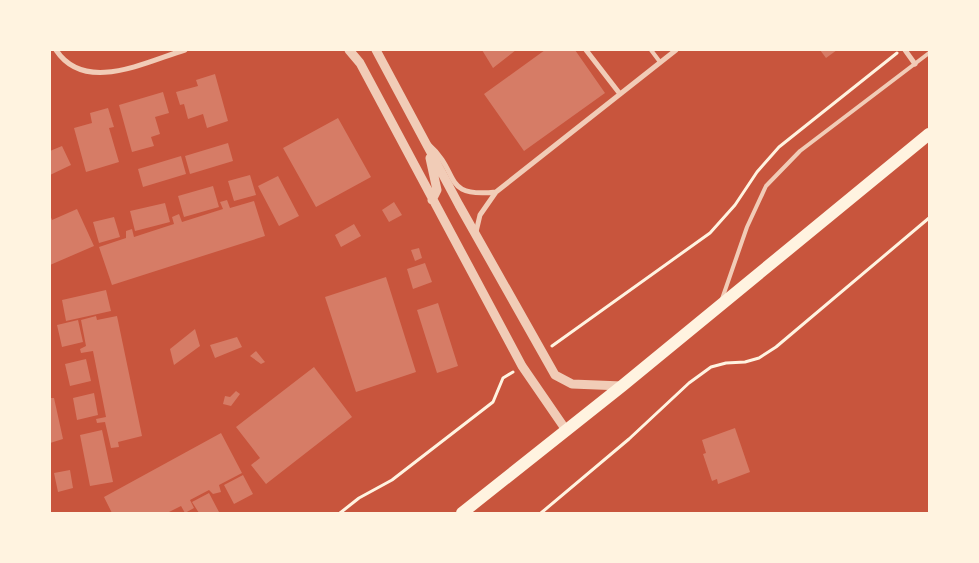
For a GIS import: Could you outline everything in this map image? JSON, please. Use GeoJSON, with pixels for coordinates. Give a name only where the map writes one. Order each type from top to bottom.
{"type":"FeatureCollection","features":[{"type":"Feature","properties":{"kind":"main road"},"geometry":{"type":"LineString","coordinates":[[462,513],[622,386],[929,134]]}},
{"type":"Feature","properties":{"kind":"street"},"geometry":{"type":"LineString","coordinates":[[56,50],[75,68],[93,73],[117,71],[185,50]]}},
{"type":"Feature","properties":{"kind":"street"},"geometry":{"type":"LineString","coordinates":[[349,50],[360,63],[522,366],[566,430]]}},
{"type":"Feature","properties":{"kind":"street"},"geometry":{"type":"LineString","coordinates":[[376,50],[542,353],[556,375],[564,381],[585,386],[622,386]]}},
{"type":"Feature","properties":{"kind":"street"},"geometry":{"type":"LineString","coordinates":[[586,50],[620,94]]}},
{"type":"Feature","properties":{"kind":"street"},"geometry":{"type":"LineString","coordinates":[[476,233],[480,214],[496,192],[676,50]]}},
{"type":"Feature","properties":{"kind":"street"},"geometry":{"type":"LineString","coordinates":[[905,50],[915,64]]}},
{"type":"Feature","properties":{"kind":"street"},"geometry":{"type":"LineString","coordinates":[[426,143],[437,190],[432,200]]}},
{"type":"Feature","properties":{"kind":"street"},"geometry":{"type":"LineString","coordinates":[[426,143],[439,153],[461,189],[471,194],[496,192]]}},
{"type":"Feature","properties":{"kind":"lane"},"geometry":{"type":"LineString","coordinates":[[651,50],[660,62]]}},
{"type":"Feature","properties":{"kind":"lane"},"geometry":{"type":"LineString","coordinates":[[720,306],[747,227],[766,186],[800,151],[929,53]]}},
{"type":"Feature","properties":{"kind":"path"},"geometry":{"type":"LineString","coordinates":[[542,353],[710,233],[735,205],[757,172],[779,147],[901,50]]}},
{"type":"Feature","properties":{"kind":"path"},"geometry":{"type":"LineString","coordinates":[[541,513],[629,440],[689,383],[712,367],[726,363],[746,362],[758,358],[776,347],[929,218]]}},
{"type":"Feature","properties":{"kind":"path"},"geometry":{"type":"LineString","coordinates":[[340,513],[359,498],[392,480],[493,402],[503,378],[522,366]]}},
{"type":"Feature","properties":{"kind":"building"},"geometry":{"type":"Polygon","coordinates":[[[482,50],[516,50],[493,68],[482,50]]]}},
{"type":"Feature","properties":{"kind":"building"},"geometry":{"type":"Polygon","coordinates":[[[545,50],[575,50],[605,93],[524,151],[484,94],[545,50]]]}},
{"type":"Feature","properties":{"kind":"building"},"geometry":{"type":"Polygon","coordinates":[[[820,50],[837,50],[826,58],[820,50]]]}},
{"type":"Feature","properties":{"kind":"building"},"geometry":{"type":"Polygon","coordinates":[[[215,74],[228,121],[207,128],[203,114],[188,119],[184,104],[180,105],[176,92],[198,86],[196,80],[215,74]]]}},
{"type":"Feature","properties":{"kind":"building"},"geometry":{"type":"Polygon","coordinates":[[[163,92],[169,113],[155,117],[160,134],[151,137],[154,146],[132,152],[119,105],[163,92]]]}},
{"type":"Feature","properties":{"kind":"building"},"geometry":{"type":"Polygon","coordinates":[[[108,108],[114,127],[109,128],[119,162],[86,172],[74,128],[92,123],[90,113],[108,108]]]}},
{"type":"Feature","properties":{"kind":"building"},"geometry":{"type":"Polygon","coordinates":[[[338,118],[371,177],[316,207],[283,148],[338,118]]]}},
{"type":"Feature","properties":{"kind":"building"},"geometry":{"type":"Polygon","coordinates":[[[228,143],[233,161],[190,174],[185,156],[228,143]]]}},
{"type":"Feature","properties":{"kind":"building"},"geometry":{"type":"Polygon","coordinates":[[[62,146],[71,165],[50,175],[50,151],[62,146]]]}},
{"type":"Feature","properties":{"kind":"building"},"geometry":{"type":"Polygon","coordinates":[[[181,156],[186,174],[143,187],[138,169],[181,156]]]}},
{"type":"Feature","properties":{"kind":"building"},"geometry":{"type":"Polygon","coordinates":[[[250,175],[256,195],[234,201],[228,181],[250,175]]]}},
{"type":"Feature","properties":{"kind":"building"},"geometry":{"type":"Polygon","coordinates":[[[278,176],[299,216],[279,226],[258,186],[278,176]]]}},
{"type":"Feature","properties":{"kind":"building"},"geometry":{"type":"Polygon","coordinates":[[[213,186],[219,207],[184,217],[178,196],[213,186]]]}},
{"type":"Feature","properties":{"kind":"building"},"geometry":{"type":"Polygon","coordinates":[[[227,200],[230,208],[254,201],[265,236],[112,285],[99,247],[126,238],[126,231],[132,229],[134,237],[174,224],[172,217],[179,214],[182,222],[223,209],[220,202],[227,200]]]}},
{"type":"Feature","properties":{"kind":"building"},"geometry":{"type":"Polygon","coordinates":[[[394,202],[402,215],[389,222],[382,210],[394,202]]]}},
{"type":"Feature","properties":{"kind":"building"},"geometry":{"type":"Polygon","coordinates":[[[165,203],[170,222],[135,231],[130,211],[165,203]]]}},
{"type":"Feature","properties":{"kind":"building"},"geometry":{"type":"Polygon","coordinates":[[[77,209],[94,246],[50,265],[50,215],[52,220],[77,209]]]}},
{"type":"Feature","properties":{"kind":"building"},"geometry":{"type":"Polygon","coordinates":[[[114,217],[120,237],[99,243],[93,222],[114,217]]]}},
{"type":"Feature","properties":{"kind":"building"},"geometry":{"type":"Polygon","coordinates":[[[354,224],[361,236],[341,247],[335,235],[354,224]]]}},
{"type":"Feature","properties":{"kind":"building"},"geometry":{"type":"Polygon","coordinates":[[[419,248],[422,258],[415,261],[411,250],[419,248]]]}},
{"type":"Feature","properties":{"kind":"building"},"geometry":{"type":"Polygon","coordinates":[[[425,263],[432,282],[413,289],[407,269],[425,263]]]}},
{"type":"Feature","properties":{"kind":"building"},"geometry":{"type":"Polygon","coordinates":[[[386,277],[416,372],[356,392],[325,297],[386,277]]]}},
{"type":"Feature","properties":{"kind":"building"},"geometry":{"type":"Polygon","coordinates":[[[106,290],[111,311],[66,321],[62,300],[106,290]]]}},
{"type":"Feature","properties":{"kind":"building"},"geometry":{"type":"Polygon","coordinates":[[[438,303],[458,366],[437,373],[417,310],[438,303]]]}},
{"type":"Feature","properties":{"kind":"building"},"geometry":{"type":"Polygon","coordinates":[[[96,316],[97,320],[117,316],[142,436],[118,442],[119,447],[111,448],[105,422],[97,423],[96,419],[106,417],[93,351],[81,353],[80,349],[86,346],[81,320],[96,316]]]}},
{"type":"Feature","properties":{"kind":"building"},"geometry":{"type":"Polygon","coordinates":[[[78,320],[83,342],[62,347],[57,325],[78,320]]]}},
{"type":"Feature","properties":{"kind":"building"},"geometry":{"type":"Polygon","coordinates":[[[195,329],[200,346],[174,365],[170,349],[195,329]]]}},
{"type":"Feature","properties":{"kind":"building"},"geometry":{"type":"Polygon","coordinates":[[[237,337],[242,347],[215,358],[210,345],[237,337]]]}},
{"type":"Feature","properties":{"kind":"building"},"geometry":{"type":"Polygon","coordinates":[[[256,351],[265,362],[261,364],[250,356],[256,351]]]}},
{"type":"Feature","properties":{"kind":"building"},"geometry":{"type":"Polygon","coordinates":[[[86,359],[91,381],[70,386],[65,364],[86,359]]]}},
{"type":"Feature","properties":{"kind":"building"},"geometry":{"type":"Polygon","coordinates":[[[314,367],[352,417],[266,484],[251,465],[260,458],[236,427],[314,367]]]}},
{"type":"Feature","properties":{"kind":"building"},"geometry":{"type":"Polygon","coordinates":[[[236,391],[240,394],[231,406],[223,404],[225,396],[230,397],[236,391]]]}},
{"type":"Feature","properties":{"kind":"building"},"geometry":{"type":"Polygon","coordinates":[[[94,393],[98,415],[77,420],[73,398],[94,393]]]}},
{"type":"Feature","properties":{"kind":"building"},"geometry":{"type":"Polygon","coordinates":[[[50,398],[54,398],[63,439],[50,443],[50,398]]]}},
{"type":"Feature","properties":{"kind":"building"},"geometry":{"type":"Polygon","coordinates":[[[735,428],[750,472],[718,484],[717,479],[712,481],[703,454],[706,453],[702,440],[735,428]]]}},
{"type":"Feature","properties":{"kind":"building"},"geometry":{"type":"Polygon","coordinates":[[[102,430],[113,482],[90,486],[80,435],[102,430]]]}},
{"type":"Feature","properties":{"kind":"building"},"geometry":{"type":"Polygon","coordinates":[[[221,433],[242,473],[219,485],[221,492],[213,494],[209,490],[190,500],[194,508],[185,513],[181,506],[167,513],[112,513],[104,497],[221,433]]]}},
{"type":"Feature","properties":{"kind":"building"},"geometry":{"type":"Polygon","coordinates":[[[70,470],[73,488],[58,492],[54,473],[70,470]]]}},
{"type":"Feature","properties":{"kind":"building"},"geometry":{"type":"Polygon","coordinates":[[[243,475],[253,494],[234,504],[224,485],[243,475]]]}},
{"type":"Feature","properties":{"kind":"building"},"geometry":{"type":"Polygon","coordinates":[[[209,493],[219,512],[199,513],[192,502],[209,493]]]}}]}
